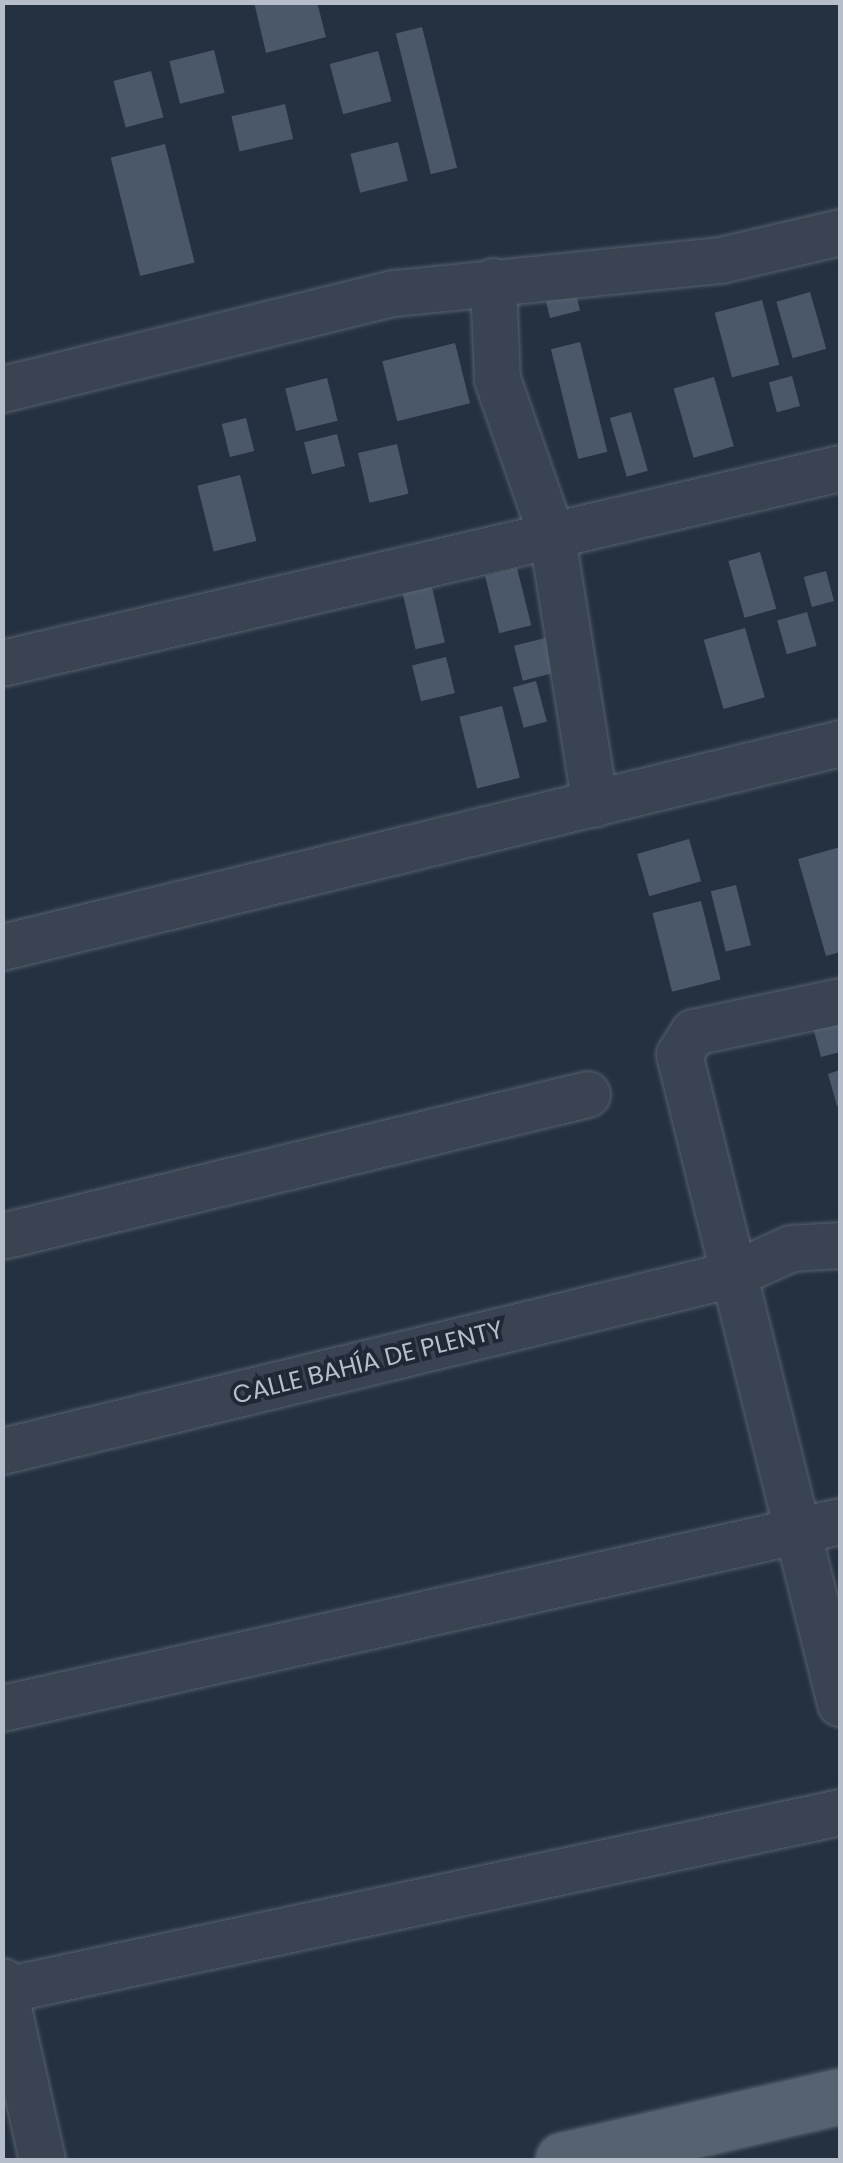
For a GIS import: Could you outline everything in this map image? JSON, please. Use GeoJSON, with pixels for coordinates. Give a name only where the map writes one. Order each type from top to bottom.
{"type":"FeatureCollection","features":[{"type":"Feature","properties":{"kind":"main road"},"geometry":{"type":"LineString","coordinates":[[563,2160],[840,2096]]}},
{"type":"Feature","properties":{"kind":"street"},"geometry":{"type":"LineString","coordinates":[[2,390],[394,294],[720,260],[840,232]]}},
{"type":"Feature","properties":{"kind":"street"},"geometry":{"type":"LineString","coordinates":[[493,282],[497,379],[552,538],[594,804]]}},
{"type":"Feature","properties":{"kind":"street"},"geometry":{"type":"LineString","coordinates":[[2,662],[552,538],[840,468]]}},
{"type":"Feature","properties":{"kind":"street"},"geometry":{"type":"LineString","coordinates":[[2,947],[840,743]]}},
{"type":"Feature","properties":{"kind":"street"},"geometry":{"type":"LineString","coordinates":[[840,1001],[693,1032],[679,1054],[733,1274],[819,1525],[840,1703]]}},
{"type":"Feature","properties":{"kind":"street"},"geometry":{"type":"LineString","coordinates":[[2,1236],[587,1094]]}},
{"type":"Feature","properties":{"kind":"street","name":"CALLE BAHÍA DE PLENTY"},"geometry":{"type":"LineString","coordinates":[[2,1452],[733,1274],[791,1248],[840,1244]]}},
{"type":"Feature","properties":{"kind":"street"},"geometry":{"type":"LineString","coordinates":[[2,1708],[819,1525]]}},
{"type":"Feature","properties":{"kind":"street"},"geometry":{"type":"LineString","coordinates":[[42,2160],[4,1985],[840,1812]]}},
{"type":"Feature","properties":{"kind":"building"},"geometry":{"type":"Polygon","coordinates":[[[254,2],[317,2],[326,37],[266,53],[254,2]]]}},
{"type":"Feature","properties":{"kind":"building"},"geometry":{"type":"Polygon","coordinates":[[[422,27],[457,168],[431,174],[396,34],[422,27]]]}},
{"type":"Feature","properties":{"kind":"building"},"geometry":{"type":"Polygon","coordinates":[[[214,50],[225,93],[180,104],[169,61],[214,50]]]}},
{"type":"Feature","properties":{"kind":"building"},"geometry":{"type":"Polygon","coordinates":[[[378,51],[391,101],[343,114],[330,64],[378,51]]]}},
{"type":"Feature","properties":{"kind":"building"},"geometry":{"type":"Polygon","coordinates":[[[151,71],[163,117],[126,127],[113,81],[151,71]]]}},
{"type":"Feature","properties":{"kind":"building"},"geometry":{"type":"Polygon","coordinates":[[[285,104],[293,139],[240,151],[231,116],[285,104]]]}},
{"type":"Feature","properties":{"kind":"building"},"geometry":{"type":"Polygon","coordinates":[[[398,142],[408,181],[360,193],[350,154],[398,142]]]}},
{"type":"Feature","properties":{"kind":"building"},"geometry":{"type":"Polygon","coordinates":[[[165,144],[195,262],[140,276],[111,158],[165,144]]]}},
{"type":"Feature","properties":{"kind":"building"},"geometry":{"type":"Polygon","coordinates":[[[575,290],[580,310],[550,318],[545,297],[575,290]]]}},
{"type":"Feature","properties":{"kind":"building"},"geometry":{"type":"Polygon","coordinates":[[[810,292],[826,349],[793,358],[776,302],[810,292]]]}},
{"type":"Feature","properties":{"kind":"building"},"geometry":{"type":"Polygon","coordinates":[[[762,300],[779,365],[732,377],[715,313],[762,300]]]}},
{"type":"Feature","properties":{"kind":"building"},"geometry":{"type":"Polygon","coordinates":[[[580,342],[607,452],[578,459],[551,349],[580,342]]]}},
{"type":"Feature","properties":{"kind":"building"},"geometry":{"type":"Polygon","coordinates":[[[455,343],[470,403],[397,421],[382,361],[455,343]]]}},
{"type":"Feature","properties":{"kind":"building"},"geometry":{"type":"Polygon","coordinates":[[[792,376],[800,406],[777,412],[769,382],[792,376]]]}},
{"type":"Feature","properties":{"kind":"building"},"geometry":{"type":"Polygon","coordinates":[[[714,377],[734,446],[693,458],[674,389],[714,377]]]}},
{"type":"Feature","properties":{"kind":"building"},"geometry":{"type":"Polygon","coordinates":[[[327,378],[338,421],[296,431],[285,388],[327,378]]]}},
{"type":"Feature","properties":{"kind":"building"},"geometry":{"type":"Polygon","coordinates":[[[631,412],[648,471],[627,477],[610,418],[631,412]]]}},
{"type":"Feature","properties":{"kind":"building"},"geometry":{"type":"Polygon","coordinates":[[[246,418],[254,451],[230,457],[222,424],[246,418]]]}},
{"type":"Feature","properties":{"kind":"building"},"geometry":{"type":"Polygon","coordinates":[[[337,434],[345,466],[312,474],[304,442],[337,434]]]}},
{"type":"Feature","properties":{"kind":"building"},"geometry":{"type":"Polygon","coordinates":[[[397,444],[408,494],[369,503],[358,453],[397,444]]]}},
{"type":"Feature","properties":{"kind":"building"},"geometry":{"type":"Polygon","coordinates":[[[240,475],[256,541],[214,552],[197,486],[240,475]]]}},
{"type":"Feature","properties":{"kind":"building"},"geometry":{"type":"Polygon","coordinates":[[[760,552],[776,609],[745,618],[728,561],[760,552]]]}},
{"type":"Feature","properties":{"kind":"building"},"geometry":{"type":"Polygon","coordinates":[[[517,568],[531,625],[499,633],[485,576],[517,568]]]}},
{"type":"Feature","properties":{"kind":"building"},"geometry":{"type":"Polygon","coordinates":[[[826,571],[834,601],[812,607],[804,577],[826,571]]]}},
{"type":"Feature","properties":{"kind":"building"},"geometry":{"type":"Polygon","coordinates":[[[432,587],[445,643],[416,649],[403,594],[432,587]]]}},
{"type":"Feature","properties":{"kind":"building"},"geometry":{"type":"Polygon","coordinates":[[[807,612],[817,646],[787,654],[777,621],[807,612]]]}},
{"type":"Feature","properties":{"kind":"building"},"geometry":{"type":"Polygon","coordinates":[[[745,628],[765,697],[724,709],[704,640],[745,628]]]}},
{"type":"Feature","properties":{"kind":"building"},"geometry":{"type":"Polygon","coordinates":[[[549,637],[558,672],[523,681],[514,646],[549,637]]]}},
{"type":"Feature","properties":{"kind":"building"},"geometry":{"type":"Polygon","coordinates":[[[446,657],[455,693],[421,701],[412,665],[446,657]]]}},
{"type":"Feature","properties":{"kind":"building"},"geometry":{"type":"Polygon","coordinates":[[[536,681],[547,722],[524,728],[513,687],[536,681]]]}},
{"type":"Feature","properties":{"kind":"building"},"geometry":{"type":"Polygon","coordinates":[[[502,706],[520,778],[477,788],[459,717],[502,706]]]}},
{"type":"Feature","properties":{"kind":"building"},"geometry":{"type":"Polygon","coordinates":[[[689,839],[701,881],[649,896],[637,854],[689,839]]]}},
{"type":"Feature","properties":{"kind":"building"},"geometry":{"type":"Polygon","coordinates":[[[840,847],[840,952],[826,956],[798,859],[840,847]]]}},
{"type":"Feature","properties":{"kind":"building"},"geometry":{"type":"Polygon","coordinates":[[[736,885],[751,945],[726,951],[711,891],[736,885]]]}},
{"type":"Feature","properties":{"kind":"building"},"geometry":{"type":"Polygon","coordinates":[[[701,901],[721,980],[672,992],[652,913],[701,901]]]}},
{"type":"Feature","properties":{"kind":"building"},"geometry":{"type":"Polygon","coordinates":[[[840,1016],[840,1052],[821,1057],[812,1024],[840,1016]]]}},
{"type":"Feature","properties":{"kind":"building"},"geometry":{"type":"Polygon","coordinates":[[[840,1070],[840,1105],[837,1106],[828,1074],[840,1070]]]}}]}
